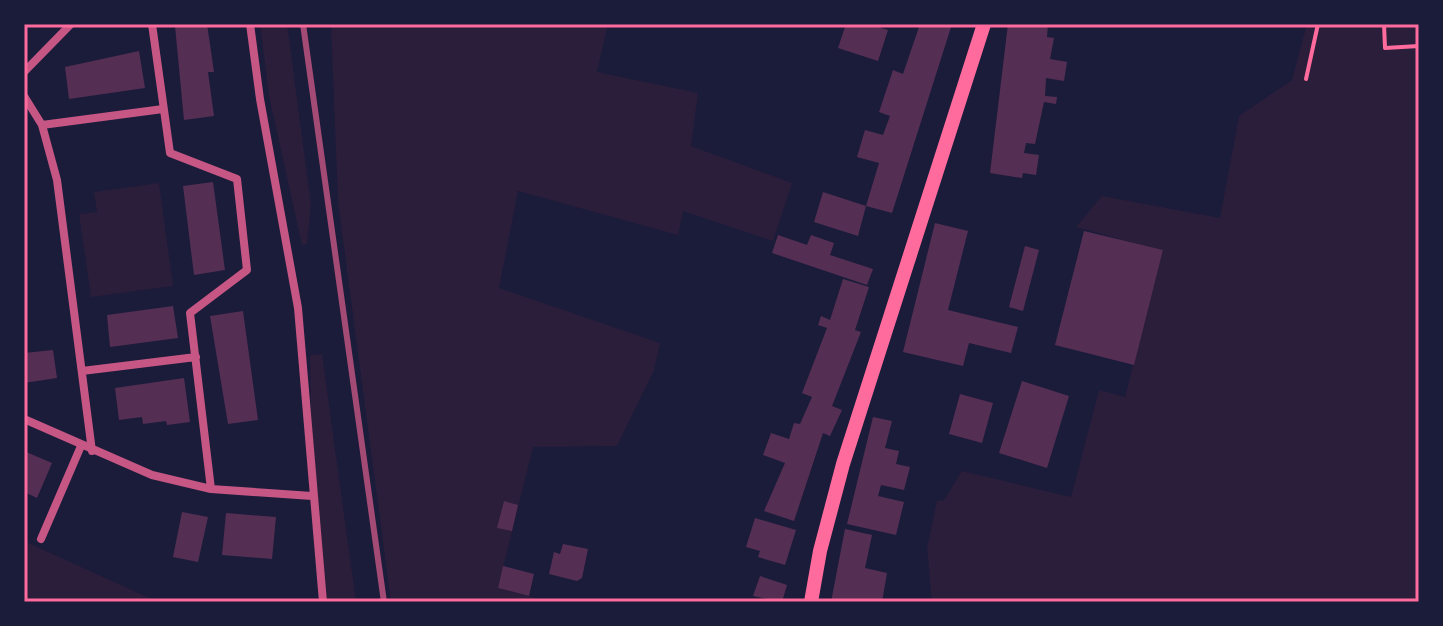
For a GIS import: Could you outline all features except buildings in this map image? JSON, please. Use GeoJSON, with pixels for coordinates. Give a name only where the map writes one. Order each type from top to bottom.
{"type":"FeatureCollection","features":[{"type":"Feature","properties":{"kind":"main road"},"geometry":{"type":"LineString","coordinates":[[811,602],[843,464],[984,24]]}},
{"type":"Feature","properties":{"kind":"street"},"geometry":{"type":"LineString","coordinates":[[24,72],[71,24]]}},
{"type":"Feature","properties":{"kind":"street"},"geometry":{"type":"LineString","coordinates":[[152,24],[170,153],[237,179],[247,270],[190,313],[211,489]]}},
{"type":"Feature","properties":{"kind":"street"},"geometry":{"type":"LineString","coordinates":[[250,24],[260,99],[298,308],[323,602]]}},
{"type":"Feature","properties":{"kind":"street"},"geometry":{"type":"LineString","coordinates":[[24,96],[42,125],[57,180],[92,451]]}},
{"type":"Feature","properties":{"kind":"street"},"geometry":{"type":"LineString","coordinates":[[42,125],[163,109]]}},
{"type":"Feature","properties":{"kind":"street"},"geometry":{"type":"LineString","coordinates":[[82,371],[196,357]]}},
{"type":"Feature","properties":{"kind":"street"},"geometry":{"type":"LineString","coordinates":[[24,419],[152,475],[211,489],[312,496]]}},
{"type":"Feature","properties":{"kind":"street"},"geometry":{"type":"LineString","coordinates":[[41,539],[81,446]]}},
{"type":"Feature","properties":{"kind":"path"},"geometry":{"type":"LineString","coordinates":[[1306,79],[1318,24]]}},
{"type":"Feature","properties":{"kind":"path"},"geometry":{"type":"LineString","coordinates":[[1384,24],[1385,48],[1419,46]]}},
{"type":"Feature","properties":{"kind":"shaded area"},"geometry":{"type":"Polygon","coordinates":[[[260,24],[287,24],[311,205],[307,244],[302,245],[269,96],[260,24]]]}},
{"type":"Feature","properties":{"kind":"shaded area"},"geometry":{"type":"Polygon","coordinates":[[[331,24],[608,24],[597,72],[698,93],[691,146],[792,183],[773,241],[683,211],[678,235],[518,191],[499,288],[660,343],[654,370],[617,446],[533,447],[498,588],[550,602],[391,602],[338,202],[331,24]]]}},
{"type":"Feature","properties":{"kind":"shaded area"},"geometry":{"type":"Polygon","coordinates":[[[1307,24],[1419,24],[1419,602],[932,602],[927,548],[937,501],[944,500],[962,471],[1071,497],[1099,390],[1125,397],[1163,251],[1076,227],[1102,196],[1220,218],[1239,116],[1292,80],[1307,24]]]}},
{"type":"Feature","properties":{"kind":"shaded area"},"geometry":{"type":"Polygon","coordinates":[[[159,183],[173,286],[91,297],[79,214],[97,212],[94,192],[159,183]]]}},
{"type":"Feature","properties":{"kind":"shaded area"},"geometry":{"type":"Polygon","coordinates":[[[322,354],[356,602],[323,602],[312,496],[310,355],[322,354]]]}},
{"type":"Feature","properties":{"kind":"shaded area"},"geometry":{"type":"Polygon","coordinates":[[[24,541],[158,602],[24,602],[24,541]]]}},
{"type":"Feature","properties":{"kind":"railway"},"geometry":{"type":"LineString","coordinates":[[303,24],[384,602]]}}]}
